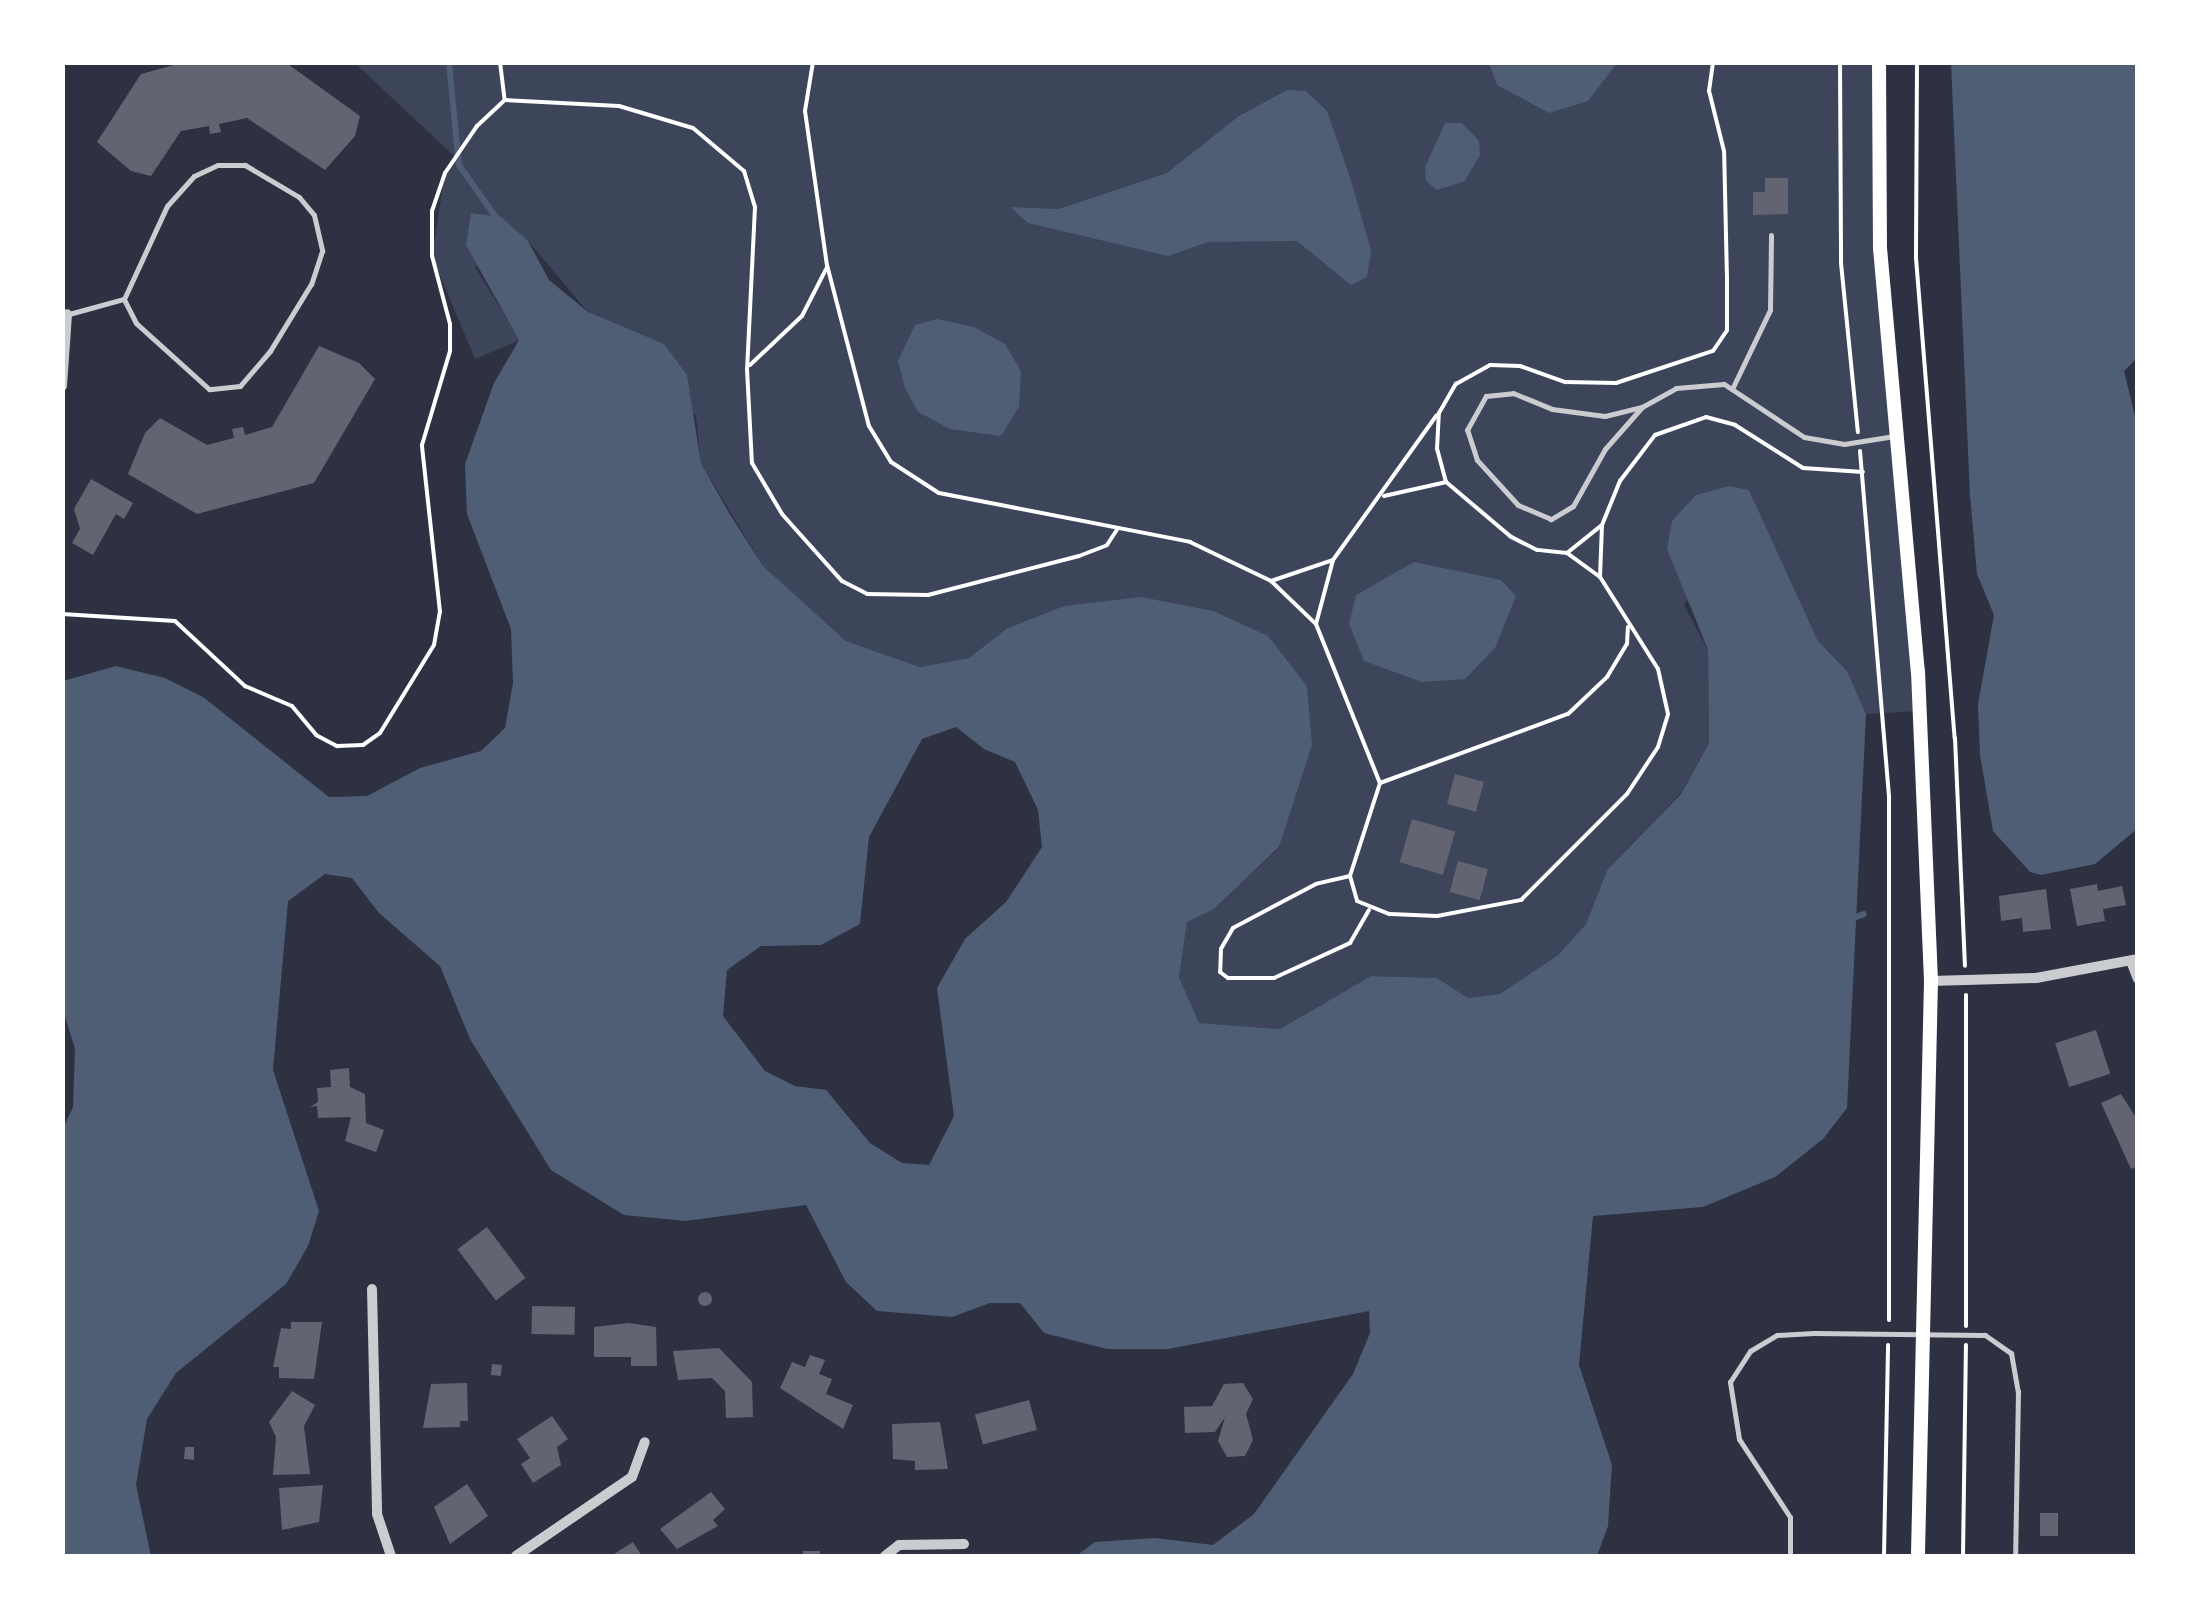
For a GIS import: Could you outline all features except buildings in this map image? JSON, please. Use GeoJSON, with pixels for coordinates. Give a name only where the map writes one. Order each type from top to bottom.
{"type":"FeatureCollection","features":[{"type":"Feature","properties":{"kind":"main road"},"geometry":{"type":"LineString","coordinates":[[1878,62],[1880,248],[1918,671],[1931,981],[1920,1551]]}},
{"type":"Feature","properties":{"kind":"street"},"geometry":{"type":"LineString","coordinates":[[62,386],[65,314]]}},
{"type":"Feature","properties":{"kind":"street"},"geometry":{"type":"LineString","coordinates":[[1931,981],[2036,978],[2134,960],[2138,979]]}},
{"type":"Feature","properties":{"kind":"street"},"geometry":{"type":"LineString","coordinates":[[372,1289],[378,1514],[391,1556]]}},
{"type":"Feature","properties":{"kind":"street"},"geometry":{"type":"LineString","coordinates":[[516,1556],[632,1477],[645,1442]]}},
{"type":"Feature","properties":{"kind":"street"},"geometry":{"type":"LineString","coordinates":[[885,1556],[899,1544],[964,1544]]}},
{"type":"Feature","properties":{"kind":"lane"},"geometry":{"type":"LineString","coordinates":[[218,164],[245,164],[275,179],[314,216],[322,251],[311,284],[240,386],[210,388],[136,322],[124,299],[167,206],[194,176],[218,164]]}},
{"type":"Feature","properties":{"kind":"lane"},"geometry":{"type":"LineString","coordinates":[[1732,388],[1770,310],[1772,234]]}},
{"type":"Feature","properties":{"kind":"lane"},"geometry":{"type":"LineString","coordinates":[[65,314],[124,299]]}},
{"type":"Feature","properties":{"kind":"lane"},"geometry":{"type":"LineString","coordinates":[[1642,407],[1604,450],[1573,506],[1551,519],[1518,505],[1477,460],[1466,430],[1486,396],[1513,392],[1552,409],[1605,416],[1642,407],[1676,388],[1732,388],[1804,437],[1859,442],[1897,436]]}},
{"type":"Feature","properties":{"kind":"lane"},"geometry":{"type":"LineString","coordinates":[[1790,1556],[1790,1516],[1739,1439],[1730,1382],[1750,1351],[1777,1335],[1985,1335],[2011,1353],[2018,1391],[2015,1556]]}},
{"type":"Feature","properties":{"kind":"path"},"geometry":{"type":"LineString","coordinates":[[500,62],[505,100]]}},
{"type":"Feature","properties":{"kind":"path"},"geometry":{"type":"LineString","coordinates":[[813,62],[805,112],[827,266],[869,426],[891,462],[939,493],[1190,542],[1271,581],[1316,624],[1380,784],[1350,876],[1357,900],[1369,909],[1437,916],[1521,900],[1627,794],[1658,747],[1668,714],[1658,669],[1600,577],[1568,552],[1537,550],[1510,536],[1446,482],[1437,448],[1438,413]]}},
{"type":"Feature","properties":{"kind":"path"},"geometry":{"type":"LineString","coordinates":[[1316,624],[1333,560],[1380,498],[1456,384],[1490,365],[1520,366],[1565,382],[1616,383],[1713,351],[1727,330],[1728,278],[1724,151],[1709,91],[1713,62]]}},
{"type":"Feature","properties":{"kind":"path"},"geometry":{"type":"LineString","coordinates":[[1840,62],[1841,263],[1863,472],[1889,798],[1884,1556]]}},
{"type":"Feature","properties":{"kind":"path"},"geometry":{"type":"LineString","coordinates":[[1917,62],[1916,258],[1955,738],[1966,980],[1963,1556]]}},
{"type":"Feature","properties":{"kind":"path"},"geometry":{"type":"LineString","coordinates":[[62,614],[175,621],[246,686],[292,706],[316,735],[350,746],[380,733],[434,645],[440,612],[422,445],[450,351],[432,211],[440,186],[476,126],[505,100],[620,106],[674,122],[693,128],[744,172],[755,207],[747,369],[752,463],[782,514],[842,582],[867,594],[928,594],[1001,578],[1107,545],[1118,528]]}},
{"type":"Feature","properties":{"kind":"path"},"geometry":{"type":"LineString","coordinates":[[747,369],[759,349],[802,316],[827,266]]}},
{"type":"Feature","properties":{"kind":"path"},"geometry":{"type":"LineString","coordinates":[[1600,577],[1602,526],[1620,480],[1655,435],[1706,418],[1735,425],[1803,468],[1863,472]]}},
{"type":"Feature","properties":{"kind":"path"},"geometry":{"type":"LineString","coordinates":[[1380,498],[1409,485],[1446,482]]}},
{"type":"Feature","properties":{"kind":"path"},"geometry":{"type":"LineString","coordinates":[[1568,552],[1602,526]]}},
{"type":"Feature","properties":{"kind":"path"},"geometry":{"type":"LineString","coordinates":[[1271,581],[1333,560]]}},
{"type":"Feature","properties":{"kind":"path"},"geometry":{"type":"LineString","coordinates":[[1380,784],[1568,714],[1607,677],[1626,644],[1628,623]]}},
{"type":"Feature","properties":{"kind":"path"},"geometry":{"type":"LineString","coordinates":[[1350,876],[1316,884],[1233,928],[1221,949],[1220,972],[1228,978],[1274,978],[1350,943],[1369,909]]}},
{"type":"Feature","properties":{"kind":"shaded area"},"geometry":{"type":"Polygon","coordinates":[[[1489,62],[1617,63],[1588,101],[1549,113],[1497,85],[1489,62]]]}},
{"type":"Feature","properties":{"kind":"shaded area"},"geometry":{"type":"Polygon","coordinates":[[[355,63],[1879,63],[1880,248],[1920,711],[1866,714],[1847,671],[1818,641],[1749,490],[1684,605],[1708,650],[1709,743],[1681,793],[1607,870],[1586,924],[1558,955],[1501,994],[1468,998],[1437,978],[1371,976],[1280,1029],[1198,1023],[1179,977],[1187,921],[1214,909],[1279,848],[1292,797],[1006,629],[969,658],[920,667],[846,641],[763,566],[701,463],[696,416],[588,312],[528,241],[475,267],[520,340],[475,359],[432,256],[445,173],[455,157],[355,63]]]}},
{"type":"Feature","properties":{"kind":"shaded area"},"geometry":{"type":"Polygon","coordinates":[[[1951,63],[2137,63],[2138,357],[2124,371],[2138,428],[2137,829],[2095,864],[2041,875],[2030,872],[1993,831],[1980,755],[1978,704],[1994,615],[1977,574],[1970,496],[1951,63]]]}},
{"type":"Feature","properties":{"kind":"shaded area"},"geometry":{"type":"Polygon","coordinates":[[[1287,90],[1306,91],[1327,111],[1350,177],[1371,250],[1367,277],[1351,285],[1297,241],[1208,242],[1168,256],[1028,223],[1010,207],[1059,209],[1167,173],[1239,116],[1287,90]]]}},
{"type":"Feature","properties":{"kind":"shaded area"},"geometry":{"type":"Polygon","coordinates":[[[1445,123],[1462,123],[1479,141],[1480,155],[1465,181],[1437,190],[1426,181],[1425,167],[1445,123]]]}},
{"type":"Feature","properties":{"kind":"shaded area"},"geometry":{"type":"Polygon","coordinates":[[[471,213],[501,217],[528,241],[549,280],[588,312],[664,344],[687,375],[701,463],[729,513],[763,566],[846,641],[920,667],[969,658],[1006,629],[1064,606],[1141,597],[1213,611],[1268,636],[1307,686],[1312,745],[1279,847],[1214,909],[1187,922],[1179,977],[1199,1023],[1280,1029],[1371,976],[1437,978],[1468,998],[1500,994],[1558,955],[1586,924],[1607,870],[1681,794],[1709,743],[1708,650],[1667,549],[1672,521],[1696,495],[1729,486],[1749,490],[1818,641],[1847,671],[1866,714],[1847,1108],[1823,1139],[1775,1177],[1703,1207],[1593,1216],[1579,1365],[1612,1465],[1608,1526],[1597,1556],[1076,1556],[1095,1542],[1155,1538],[1213,1545],[1254,1514],[1353,1374],[1370,1333],[1369,1311],[1168,1349],[1107,1349],[1044,1333],[1020,1303],[990,1303],[952,1317],[877,1311],[846,1282],[806,1205],[685,1221],[624,1215],[551,1170],[470,1039],[440,966],[379,913],[352,878],[325,874],[288,901],[273,1070],[319,1211],[308,1246],[286,1284],[176,1373],[147,1419],[136,1485],[151,1556],[63,1556],[62,1130],[73,1107],[75,1049],[62,1007],[63,681],[116,666],[165,678],[203,697],[329,797],[367,796],[420,768],[481,751],[505,728],[513,683],[511,629],[467,514],[465,464],[494,383],[519,340],[466,245],[471,213]],[[956,727],[922,739],[869,837],[860,924],[821,945],[761,946],[727,970],[723,1016],[765,1071],[795,1086],[826,1090],[870,1143],[902,1163],[929,1165],[954,1116],[937,988],[965,939],[1006,902],[1042,847],[1038,810],[1015,762],[984,749],[956,727]]]}},
{"type":"Feature","properties":{"kind":"shaded area"},"geometry":{"type":"Polygon","coordinates":[[[937,319],[974,327],[1005,344],[1021,371],[1019,407],[1001,436],[950,429],[918,412],[905,388],[898,361],[915,325],[937,319]]]}},
{"type":"Feature","properties":{"kind":"shaded area"},"geometry":{"type":"Polygon","coordinates":[[[1414,562],[1501,580],[1516,596],[1495,648],[1465,679],[1422,682],[1364,661],[1349,624],[1356,595],[1414,562]]]}},
{"type":"Feature","properties":{"kind":"waterway"},"geometry":{"type":"LineString","coordinates":[[449,62],[459,165],[500,223]]}},
{"type":"Feature","properties":{"kind":"waterway"},"geometry":{"type":"LineString","coordinates":[[1845,921],[1864,914]]}}]}
